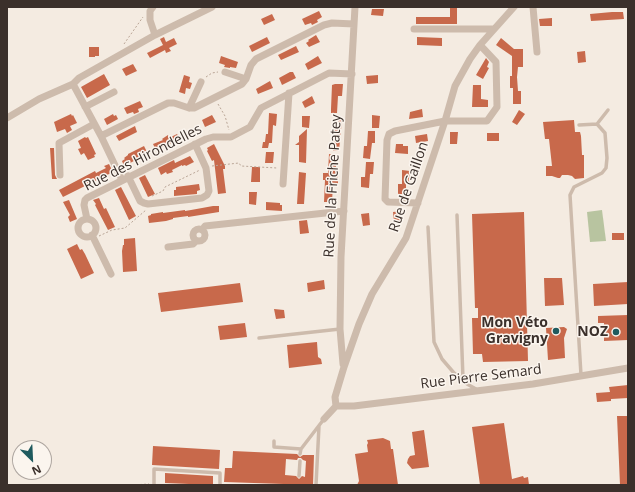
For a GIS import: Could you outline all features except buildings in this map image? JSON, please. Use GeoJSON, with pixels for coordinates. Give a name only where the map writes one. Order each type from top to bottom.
{"type":"FeatureCollection","features":[{"type":"Feature","properties":{"kind":"street"},"geometry":{"type":"LineString","coordinates":[[7,118],[39,98],[73,84],[79,78],[155,34],[212,7]]}},
{"type":"Feature","properties":{"kind":"street","name":"Rue de la Friche Patey"},"geometry":{"type":"LineString","coordinates":[[344,367],[340,329],[341,257],[356,7]]}},
{"type":"Feature","properties":{"kind":"street","name":"Rue de Gaillon"},"geometry":{"type":"LineString","coordinates":[[336,406],[335,397],[344,367],[372,294],[406,238],[445,121],[455,86],[470,59],[480,45],[514,7]]}},
{"type":"Feature","properties":{"kind":"street"},"geometry":{"type":"LineString","coordinates":[[533,7],[536,52]]}},
{"type":"Feature","properties":{"kind":"street"},"geometry":{"type":"LineString","coordinates":[[152,9],[150,20],[155,34]]}},
{"type":"Feature","properties":{"kind":"street"},"geometry":{"type":"LineString","coordinates":[[101,136],[168,103],[194,108],[242,84],[246,79],[251,65],[256,59],[324,25],[332,23],[354,24]]}},
{"type":"Feature","properties":{"kind":"street"},"geometry":{"type":"LineString","coordinates":[[414,29],[494,29]]}},
{"type":"Feature","properties":{"kind":"street"},"geometry":{"type":"LineString","coordinates":[[418,203],[388,202],[385,199],[387,140],[389,134],[395,131],[445,121],[487,121],[497,107],[496,62],[480,45]]}},
{"type":"Feature","properties":{"kind":"street"},"geometry":{"type":"LineString","coordinates":[[224,72],[246,79]]}},
{"type":"Feature","properties":{"kind":"street","name":"Rue des Hirondelles"},"geometry":{"type":"LineString","coordinates":[[87,218],[85,200],[87,198],[195,144],[212,137],[231,137],[250,127],[261,108],[329,74],[352,74]]}},
{"type":"Feature","properties":{"kind":"street"},"geometry":{"type":"LineString","coordinates":[[189,108],[201,82]]}},
{"type":"Feature","properties":{"kind":"street"},"geometry":{"type":"LineString","coordinates":[[73,84],[94,124],[140,201],[148,204],[202,198],[207,195],[209,191],[206,168],[195,144]]}},
{"type":"Feature","properties":{"kind":"street"},"geometry":{"type":"LineString","coordinates":[[85,107],[114,92]]}},
{"type":"Feature","properties":{"kind":"street"},"geometry":{"type":"LineString","coordinates":[[283,184],[289,93]]}},
{"type":"Feature","properties":{"kind":"street"},"geometry":{"type":"LineString","coordinates":[[60,175],[59,143],[94,124]]}},
{"type":"Feature","properties":{"kind":"street"},"geometry":{"type":"LineString","coordinates":[[168,247],[193,244],[196,241],[193,238],[193,233],[197,229],[202,230],[205,226],[344,211]]}},
{"type":"Feature","properties":{"kind":"street","name":"Rue des Hirondelles"},"geometry":{"type":"LineString","coordinates":[[87,218],[96,224],[96,231],[93,237]]}},
{"type":"Feature","properties":{"kind":"street","name":"Rue des Hirondelles"},"geometry":{"type":"LineString","coordinates":[[87,218],[78,225],[79,232],[84,236],[93,237]]}},
{"type":"Feature","properties":{"kind":"street","name":"Rue des Hirondelles"},"geometry":{"type":"LineString","coordinates":[[93,237],[111,274]]}},
{"type":"Feature","properties":{"kind":"street","name":"Rue Pierre Semard"},"geometry":{"type":"LineString","coordinates":[[336,406],[354,406],[533,384],[628,368]]}},
{"type":"Feature","properties":{"kind":"street"},"geometry":{"type":"LineString","coordinates":[[324,419],[336,406]]}},
{"type":"Feature","properties":{"kind":"lane"},"geometry":{"type":"LineString","coordinates":[[579,125],[597,124],[608,110]]}},
{"type":"Feature","properties":{"kind":"lane"},"geometry":{"type":"LineString","coordinates":[[581,376],[570,195],[574,187],[602,173],[606,168],[605,133],[597,124]]}},
{"type":"Feature","properties":{"kind":"lane"},"geometry":{"type":"LineString","coordinates":[[457,215],[462,379]]}},
{"type":"Feature","properties":{"kind":"lane"},"geometry":{"type":"LineString","coordinates":[[428,227],[434,342],[442,359],[454,373],[467,384],[479,391]]}},
{"type":"Feature","properties":{"kind":"lane"},"geometry":{"type":"LineString","coordinates":[[259,338],[340,329]]}},
{"type":"Feature","properties":{"kind":"lane"},"geometry":{"type":"LineString","coordinates":[[300,454],[301,449],[324,419]]}},
{"type":"Feature","properties":{"kind":"lane"},"geometry":{"type":"LineString","coordinates":[[316,485],[319,426]]}},
{"type":"Feature","properties":{"kind":"lane"},"geometry":{"type":"LineString","coordinates":[[274,441],[274,447],[301,449]]}},
{"type":"Feature","properties":{"kind":"lane"},"geometry":{"type":"LineString","coordinates":[[299,476],[300,461]]}},
{"type":"Feature","properties":{"kind":"lane"},"geometry":{"type":"LineString","coordinates":[[154,484],[154,469],[220,472],[220,485]]}},
{"type":"Feature","properties":{"kind":"path"},"geometry":{"type":"LineString","coordinates":[[124,44],[146,12],[152,9]]}},
{"type":"Feature","properties":{"kind":"path"},"geometry":{"type":"LineString","coordinates":[[201,82],[202,79],[212,74],[224,72]]}},
{"type":"Feature","properties":{"kind":"path"},"geometry":{"type":"LineString","coordinates":[[214,98],[225,116],[231,137]]}},
{"type":"Feature","properties":{"kind":"path"},"geometry":{"type":"LineString","coordinates":[[93,237],[112,230],[125,228],[145,211],[148,204],[148,198],[163,191],[165,187],[211,166],[239,163],[241,166],[284,168]]}},
{"type":"Feature","properties":{"kind":"path"},"geometry":{"type":"LineString","coordinates":[[132,484],[154,484]]}},
{"type":"Feature","properties":{"kind":"green space"},"geometry":{"type":"Polygon","coordinates":[[[602,210],[606,241],[590,242],[587,212],[602,210]]]}},
{"type":"Feature","properties":{"kind":"place","name":"Mon Véto Gravigny"},"geometry":{"type":"Point","coordinates":[556,331]}},
{"type":"Feature","properties":{"kind":"place","name":"NOZ"},"geometry":{"type":"Point","coordinates":[616,332]}}]}
